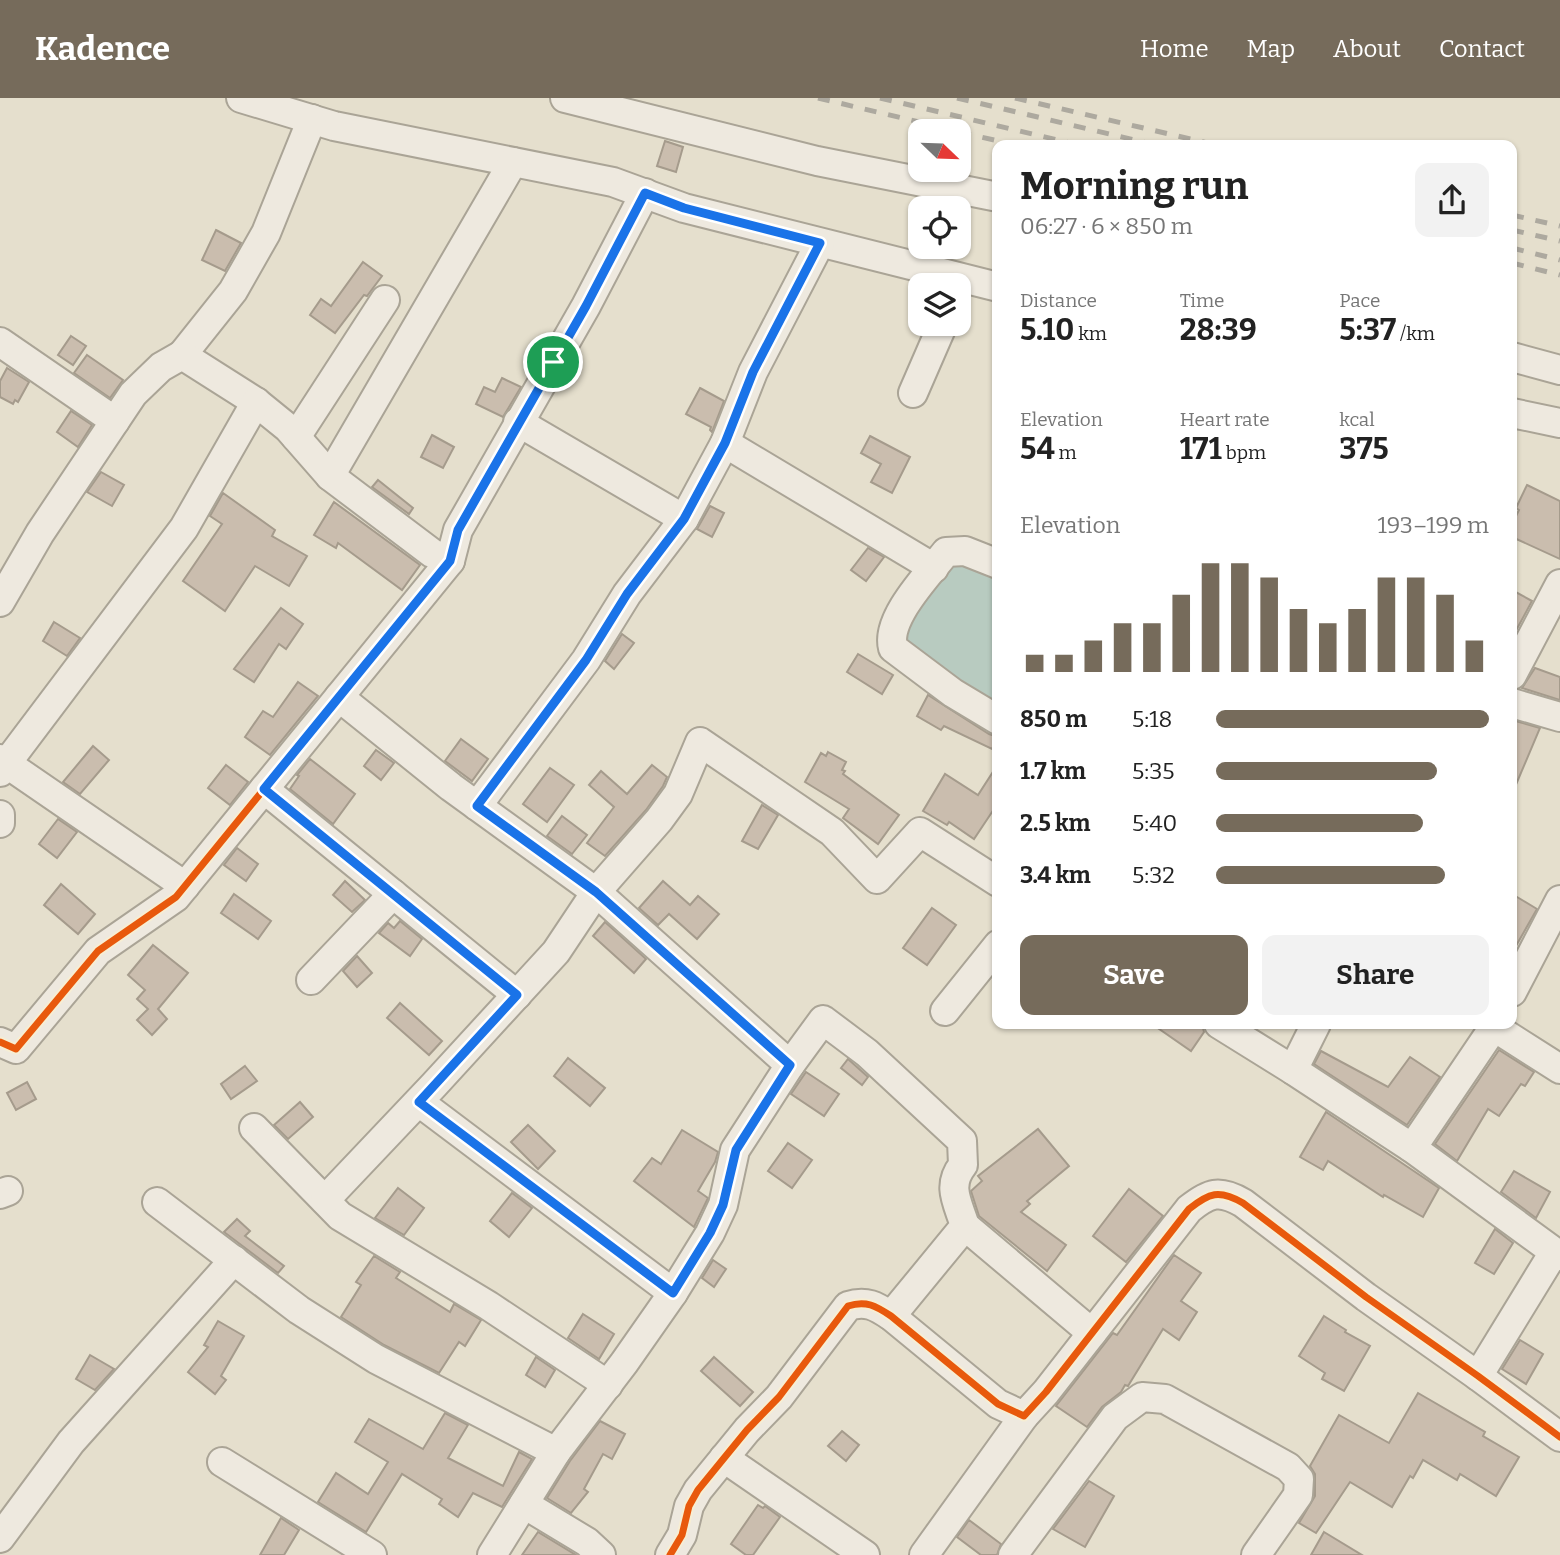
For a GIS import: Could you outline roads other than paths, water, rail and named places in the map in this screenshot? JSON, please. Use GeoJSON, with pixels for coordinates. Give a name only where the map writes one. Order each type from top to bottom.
{"type":"FeatureCollection","features":[{"type":"Feature","properties":{"kind":"street"},"geometry":{"type":"LineString","coordinates":[[242,98],[334,126],[613,182],[684,208],[926,273]]}},
{"type":"Feature","properties":{"kind":"street"},"geometry":{"type":"LineString","coordinates":[[565,98],[817,161],[992,196]]}},
{"type":"Feature","properties":{"kind":"street"},"geometry":{"type":"LineString","coordinates":[[0,602],[40,533],[133,394],[161,367],[182,355],[233,291],[266,233],[312,119]]}},
{"type":"Feature","properties":{"kind":"street"},"geometry":{"type":"LineString","coordinates":[[330,476],[513,162]]}},
{"type":"Feature","properties":{"kind":"street"},"geometry":{"type":"LineString","coordinates":[[0,1042],[16,1049],[98,951],[176,897],[450,561],[458,530],[586,306],[645,193]]}},
{"type":"Feature","properties":{"kind":"street"},"geometry":{"type":"LineString","coordinates":[[477,806],[586,660],[627,594],[684,519],[725,443],[753,372],[820,243]]}},
{"type":"Feature","properties":{"kind":"street"},"geometry":{"type":"LineString","coordinates":[[971,284],[992,286]]}},
{"type":"Feature","properties":{"kind":"street"},"geometry":{"type":"LineString","coordinates":[[296,436],[385,300]]}},
{"type":"Feature","properties":{"kind":"street"},"geometry":{"type":"LineString","coordinates":[[913,393],[938,336]]}},
{"type":"Feature","properties":{"kind":"street"},"geometry":{"type":"LineString","coordinates":[[0,342],[115,421]]}},
{"type":"Feature","properties":{"kind":"street"},"geometry":{"type":"LineString","coordinates":[[182,355],[256,402],[296,436],[330,476],[432,553],[450,561]]}},
{"type":"Feature","properties":{"kind":"street"},"geometry":{"type":"LineString","coordinates":[[1517,358],[1560,370]]}},
{"type":"Feature","properties":{"kind":"street"},"geometry":{"type":"LineString","coordinates":[[185,886],[2,765],[184,528],[256,402]]}},
{"type":"Feature","properties":{"kind":"street"},"geometry":{"type":"LineString","coordinates":[[1517,414],[1560,423]]}},
{"type":"Feature","properties":{"kind":"street"},"geometry":{"type":"LineString","coordinates":[[518,422],[684,519]]}},
{"type":"Feature","properties":{"kind":"street"},"geometry":{"type":"LineString","coordinates":[[725,443],[934,568]]}},
{"type":"Feature","properties":{"kind":"street"},"geometry":{"type":"LineString","coordinates":[[992,562],[965,551],[946,552],[895,620],[891,639],[893,648],[953,693],[992,716]]}},
{"type":"Feature","properties":{"kind":"street"},"geometry":{"type":"LineString","coordinates":[[1517,666],[1560,584]]}},
{"type":"Feature","properties":{"kind":"street"},"geometry":{"type":"LineString","coordinates":[[339,697],[477,806],[596,892],[790,1065]]}},
{"type":"Feature","properties":{"kind":"street"},"geometry":{"type":"LineString","coordinates":[[1517,705],[1560,718]]}},
{"type":"Feature","properties":{"kind":"street"},"geometry":{"type":"LineString","coordinates":[[325,1200],[556,952],[596,892],[659,820],[678,794],[700,742],[832,832],[877,879],[920,832],[992,879]]}},
{"type":"Feature","properties":{"kind":"street"},"geometry":{"type":"LineString","coordinates":[[264,789],[517,995]]}},
{"type":"Feature","properties":{"kind":"street"},"geometry":{"type":"LineString","coordinates":[[0,815],[0,824]]}},
{"type":"Feature","properties":{"kind":"street"},"geometry":{"type":"LineString","coordinates":[[312,981],[393,894]]}},
{"type":"Feature","properties":{"kind":"street"},"geometry":{"type":"LineString","coordinates":[[1517,983],[1557,914]]}},
{"type":"Feature","properties":{"kind":"street"},"geometry":{"type":"LineString","coordinates":[[945,1011],[992,952]]}},
{"type":"Feature","properties":{"kind":"street"},"geometry":{"type":"LineString","coordinates":[[492,1555],[556,1452],[608,1385],[673,1293],[710,1233],[723,1205],[736,1150],[790,1065],[823,1020],[867,1053],[962,1141],[963,1165],[954,1176],[954,1189],[965,1226],[1092,1333]]}},
{"type":"Feature","properties":{"kind":"street"},"geometry":{"type":"LineString","coordinates":[[1227,1029],[1412,1148],[1557,1254],[1478,1376]]}},
{"type":"Feature","properties":{"kind":"street"},"geometry":{"type":"LineString","coordinates":[[1293,1070],[1314,1029]]}},
{"type":"Feature","properties":{"kind":"street"},"geometry":{"type":"LineString","coordinates":[[1412,1148],[1492,1029]]}},
{"type":"Feature","properties":{"kind":"street"},"geometry":{"type":"LineString","coordinates":[[1501,1029],[1560,1069]]}},
{"type":"Feature","properties":{"kind":"street"},"geometry":{"type":"LineString","coordinates":[[419,1102],[673,1293]]}},
{"type":"Feature","properties":{"kind":"street"},"geometry":{"type":"LineString","coordinates":[[254,1128],[340,1216],[489,1306],[608,1385]]}},
{"type":"Feature","properties":{"kind":"street"},"geometry":{"type":"LineString","coordinates":[[925,1555],[1024,1416],[1189,1209],[1205,1196],[1230,1195],[1243,1203],[1366,1297],[1560,1437]]}},
{"type":"Feature","properties":{"kind":"street"},"geometry":{"type":"LineString","coordinates":[[157,1202],[299,1310],[376,1359],[556,1452]]}},
{"type":"Feature","properties":{"kind":"street"},"geometry":{"type":"LineString","coordinates":[[891,1315],[965,1226]]}},
{"type":"Feature","properties":{"kind":"street"},"geometry":{"type":"LineString","coordinates":[[0,1538],[71,1442],[234,1260]]}},
{"type":"Feature","properties":{"kind":"street"},"geometry":{"type":"LineString","coordinates":[[670,1555],[682,1535],[689,1506],[698,1490],[779,1397],[848,1307],[859,1303],[872,1304],[891,1315],[998,1404],[1024,1416]]}},
{"type":"Feature","properties":{"kind":"street"},"geometry":{"type":"LineString","coordinates":[[1013,1555],[1115,1417],[1142,1397],[1165,1399],[1287,1467],[1299,1479],[1298,1495],[1256,1555]]}},
{"type":"Feature","properties":{"kind":"street"},"geometry":{"type":"LineString","coordinates":[[724,1458],[864,1555]]}},
{"type":"Feature","properties":{"kind":"street"},"geometry":{"type":"LineString","coordinates":[[222,1462],[372,1555]]}},
{"type":"Feature","properties":{"kind":"street"},"geometry":{"type":"LineString","coordinates":[[524,1504],[587,1542],[601,1555]]}},
{"type":"Feature","properties":{"kind":"street"},"geometry":{"type":"LineString","coordinates":[[0,1551],[6,1555]]}},
{"type":"Feature","properties":{"kind":"railway"},"geometry":{"type":"LineString","coordinates":[[818,98],[908,119]]}},
{"type":"Feature","properties":{"kind":"railway"},"geometry":{"type":"LineString","coordinates":[[880,98],[1058,140]]}},
{"type":"Feature","properties":{"kind":"railway"},"geometry":{"type":"LineString","coordinates":[[957,98],[1135,140]]}},
{"type":"Feature","properties":{"kind":"railway"},"geometry":{"type":"LineString","coordinates":[[1015,98],[1195,140]]}},
{"type":"Feature","properties":{"kind":"railway"},"geometry":{"type":"LineString","coordinates":[[971,135],[994,140]]}},
{"type":"Feature","properties":{"kind":"railway"},"geometry":{"type":"LineString","coordinates":[[1517,216],[1560,226]]}},
{"type":"Feature","properties":{"kind":"railway"},"geometry":{"type":"LineString","coordinates":[[1517,231],[1560,241]]}},
{"type":"Feature","properties":{"kind":"railway"},"geometry":{"type":"LineString","coordinates":[[1517,249],[1560,260]]}},
{"type":"Feature","properties":{"kind":"railway"},"geometry":{"type":"LineString","coordinates":[[1517,264],[1560,275]]}}]}
